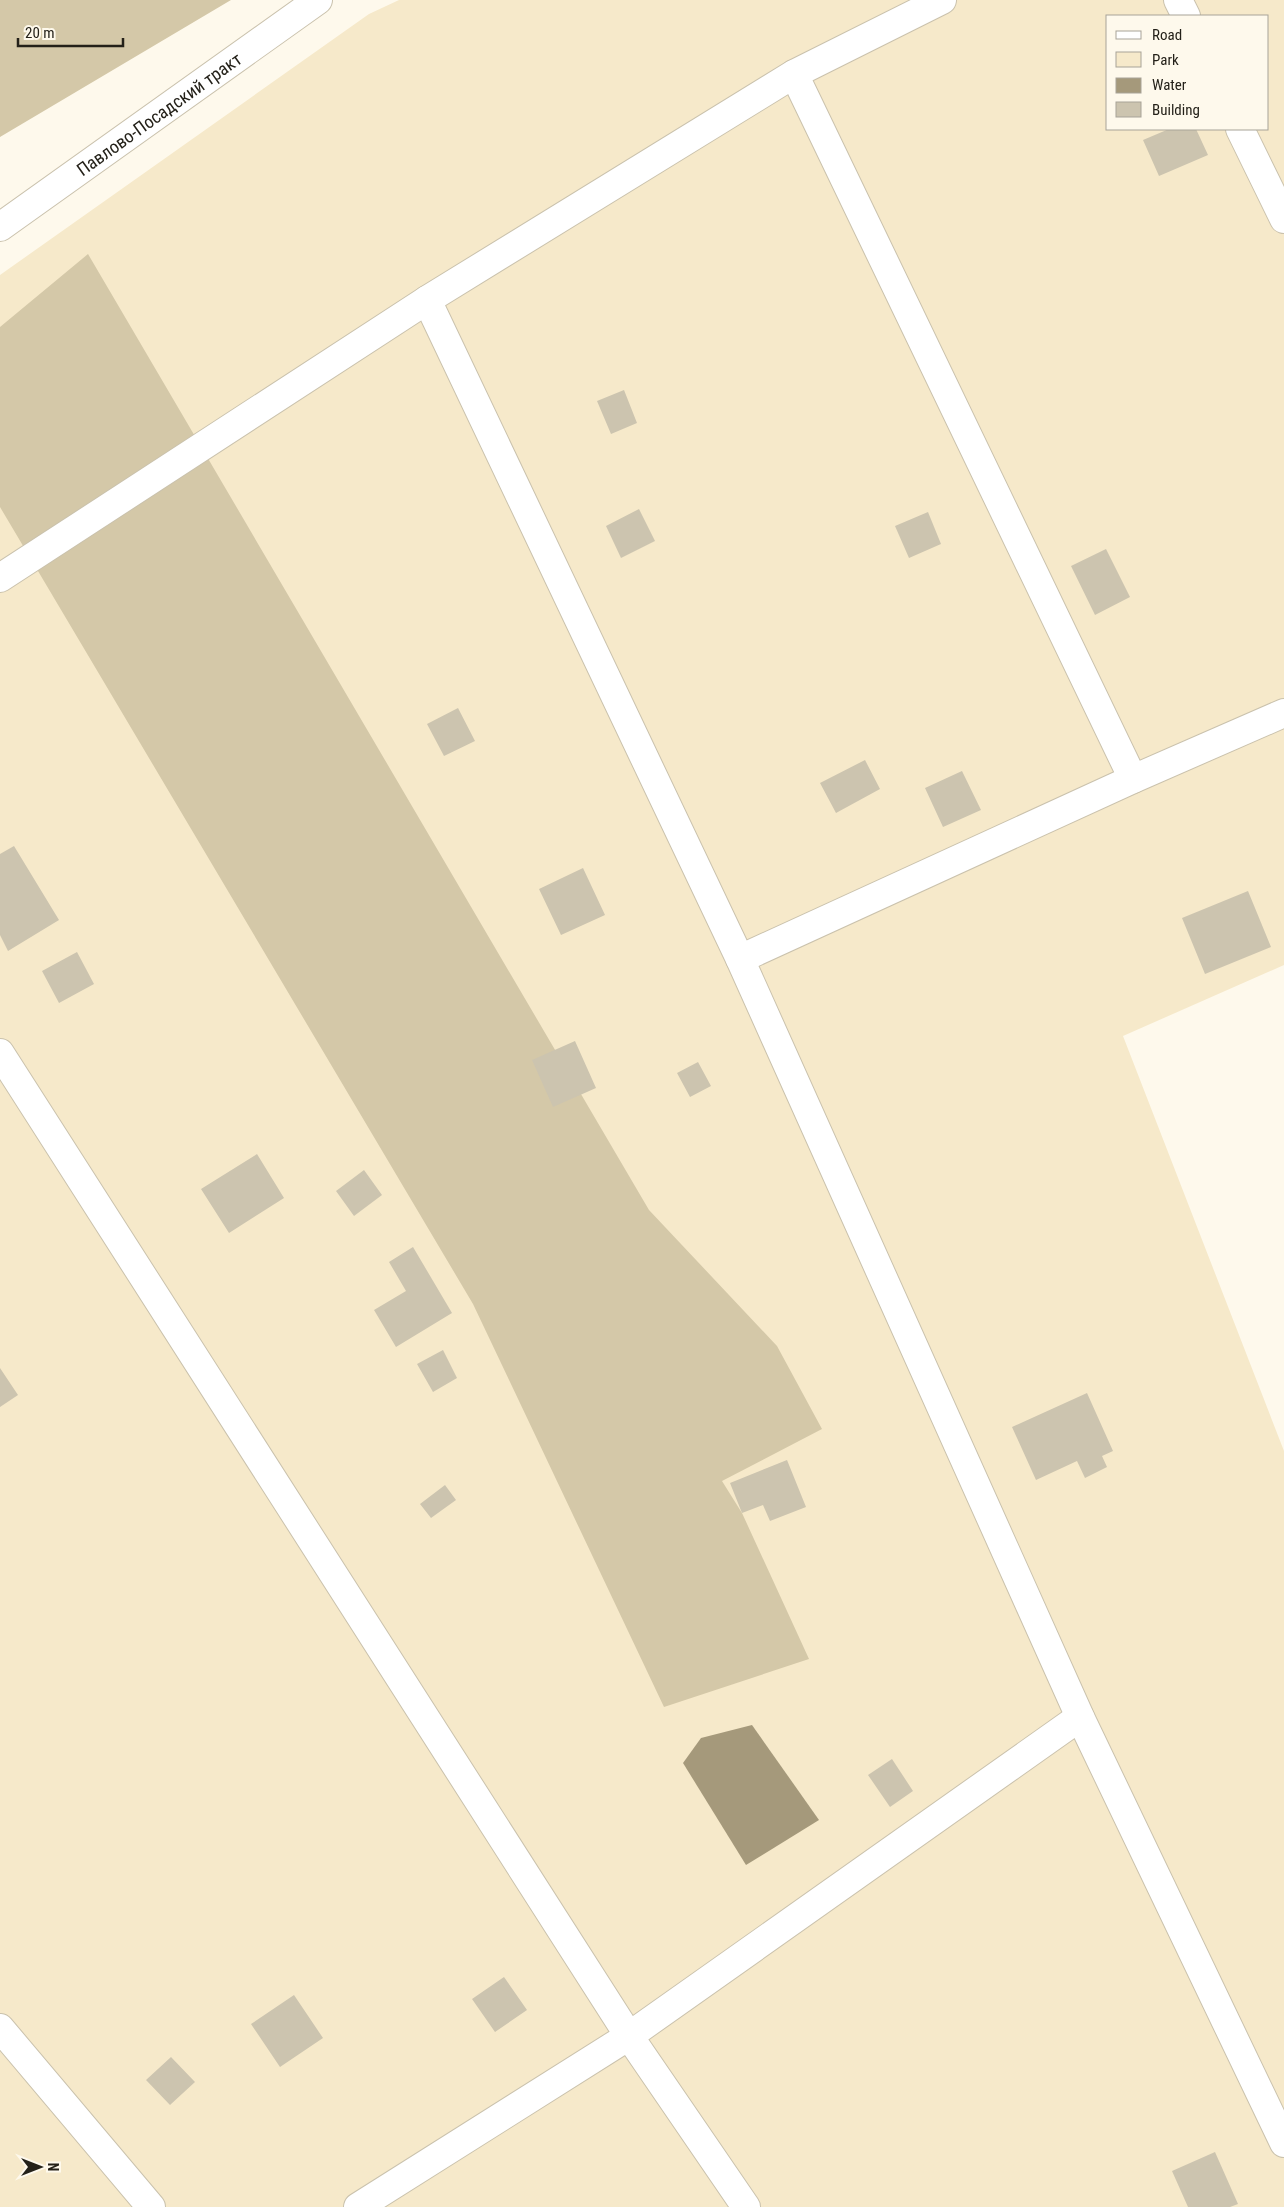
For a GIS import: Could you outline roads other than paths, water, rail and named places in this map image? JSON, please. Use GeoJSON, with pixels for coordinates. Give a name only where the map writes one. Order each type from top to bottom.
{"type":"FeatureCollection","features":[{"type":"Feature","properties":{"kind":"street","name":"Павлово-Посадский тракт"},"geometry":{"type":"LineString","coordinates":[[0,227],[318,0]]}},
{"type":"Feature","properties":{"kind":"street"},"geometry":{"type":"LineString","coordinates":[[0,578],[427,300],[794,74],[942,0]]}},
{"type":"Feature","properties":{"kind":"street"},"geometry":{"type":"LineString","coordinates":[[1178,0],[1186,15]]}},
{"type":"Feature","properties":{"kind":"street"},"geometry":{"type":"LineString","coordinates":[[794,74],[1133,779]]}},
{"type":"Feature","properties":{"kind":"street"},"geometry":{"type":"LineString","coordinates":[[1240,130],[1284,219]]}},
{"type":"Feature","properties":{"kind":"street"},"geometry":{"type":"LineString","coordinates":[[427,300],[740,959],[1080,1717],[1284,2143]]}},
{"type":"Feature","properties":{"kind":"street"},"geometry":{"type":"LineString","coordinates":[[740,959],[1133,779],[1284,713]]}},
{"type":"Feature","properties":{"kind":"street"},"geometry":{"type":"LineString","coordinates":[[0,1053],[630,2036],[746,2207]]}},
{"type":"Feature","properties":{"kind":"street"},"geometry":{"type":"LineString","coordinates":[[358,2207],[630,2036],[1080,1717]]}},
{"type":"Feature","properties":{"kind":"street"},"geometry":{"type":"LineString","coordinates":[[0,2028],[151,2207]]}},
{"type":"Feature","properties":{"kind":"water"},"geometry":{"type":"Polygon","coordinates":[[[752,1725],[819,1820],[746,1865],[683,1763],[701,1738],[752,1725]]]}}]}
